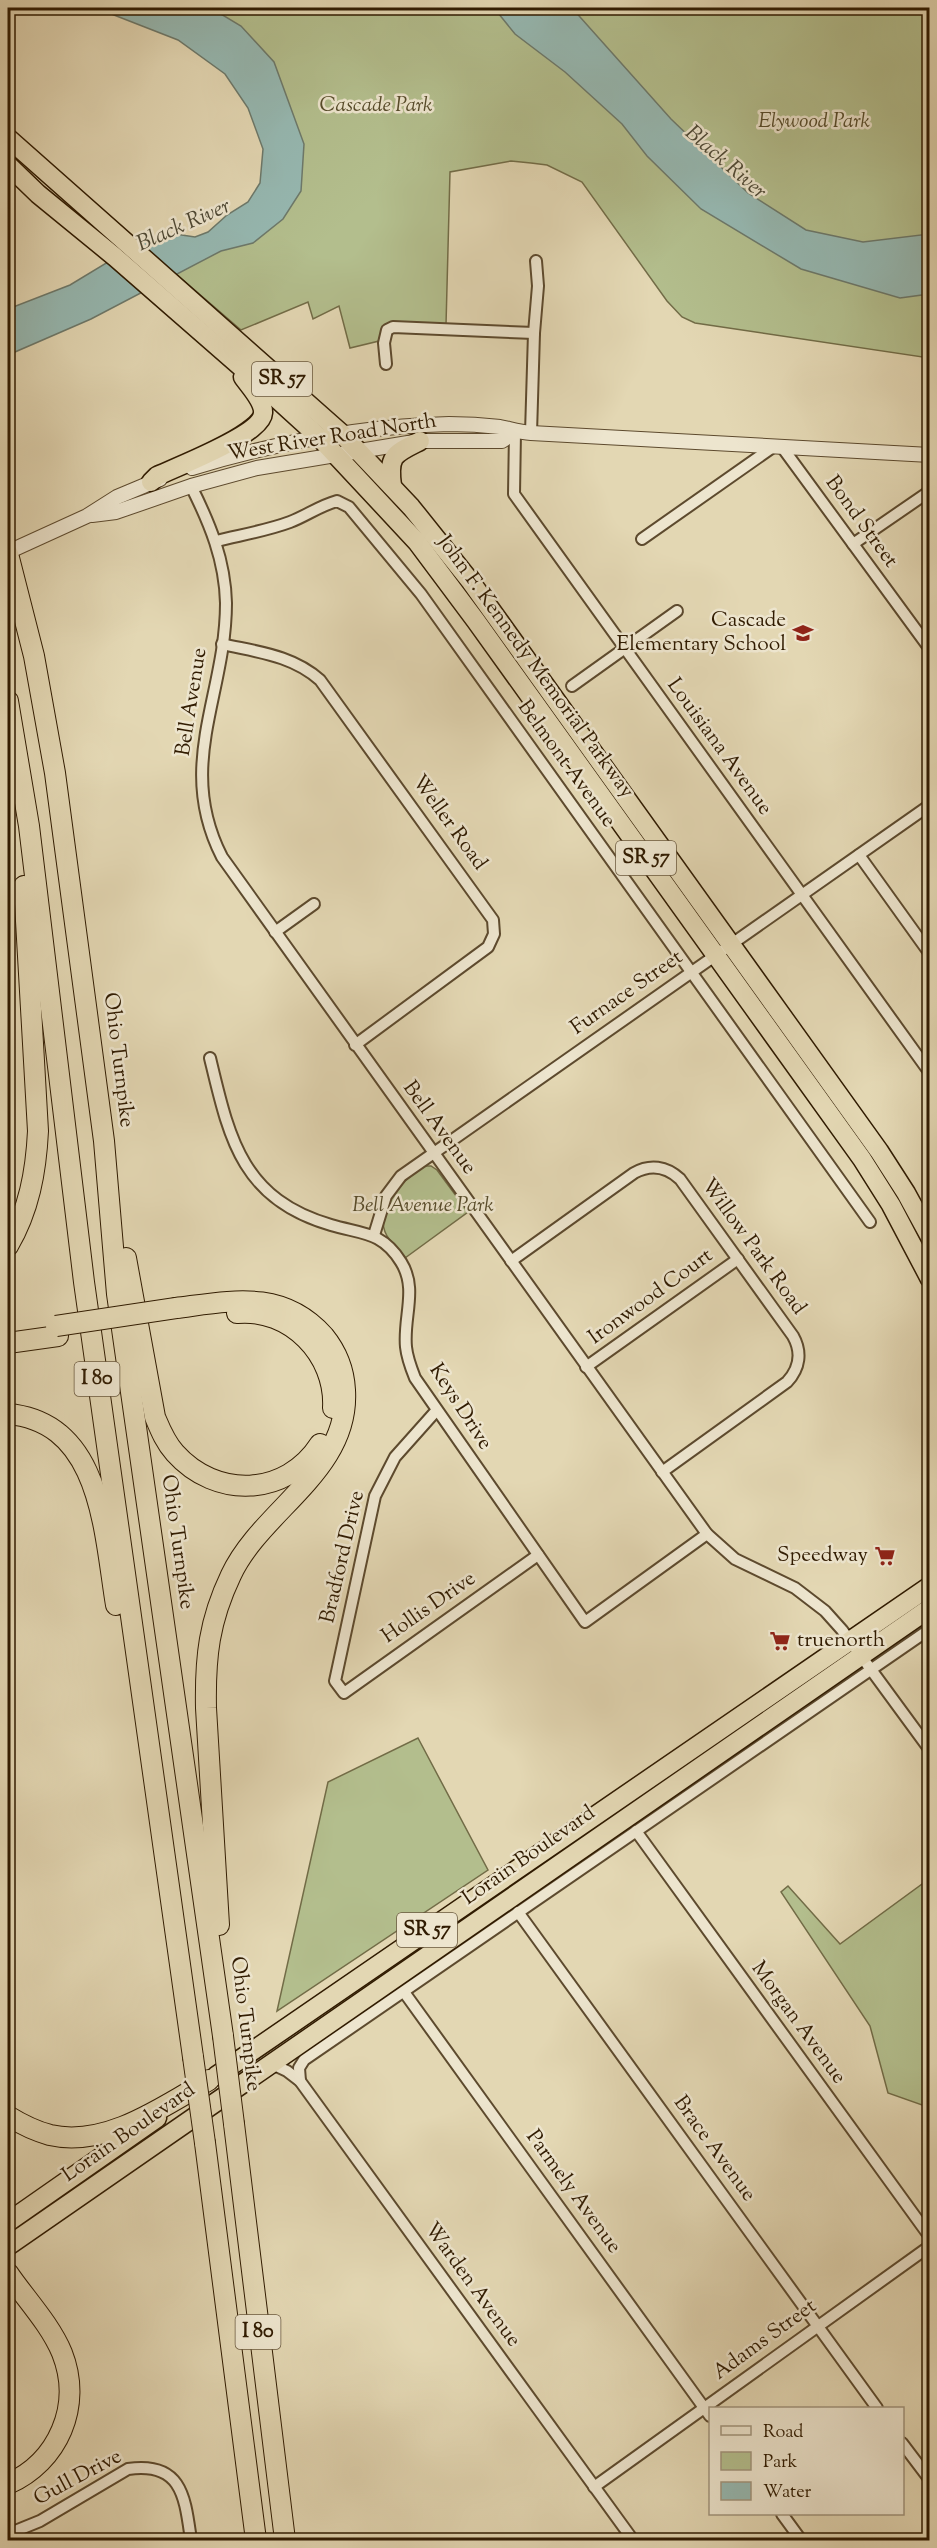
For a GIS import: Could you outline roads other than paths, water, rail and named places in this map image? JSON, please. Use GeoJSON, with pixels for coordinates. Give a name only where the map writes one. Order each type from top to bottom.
{"type":"FeatureCollection","features":[{"type":"Feature","properties":{"kind":"highway","name":"John F. Kennedy Memorial Parkway"},"geometry":{"type":"LineString","coordinates":[[8,138],[215,333],[228,356],[320,438],[399,521],[436,567],[862,1159],[891,1205],[930,1279]]}},
{"type":"Feature","properties":{"kind":"highway","name":"John F. Kennedy Memorial Parkway"},"geometry":{"type":"LineString","coordinates":[[8,165],[38,194],[115,257],[341,433],[430,530],[471,582],[879,1151],[906,1193],[930,1237]]}},
{"type":"Feature","properties":{"kind":"highway"},"geometry":{"type":"LineString","coordinates":[[150,482],[157,476],[245,433],[260,421],[263,414],[262,405],[228,356]]}},
{"type":"Feature","properties":{"kind":"highway"},"geometry":{"type":"LineString","coordinates":[[392,486],[389,467],[395,454],[420,441]]}},
{"type":"Feature","properties":{"kind":"highway","name":"Ohio Turnpike"},"geometry":{"type":"LineString","coordinates":[[8,553],[34,656],[56,773],[104,1141],[117,1294],[223,2036],[285,2541]]}},
{"type":"Feature","properties":{"kind":"highway","name":"I 80"},"geometry":{"type":"LineString","coordinates":[[8,701],[29,826],[84,1282],[205,2143],[256,2541]]}},
{"type":"Feature","properties":{"kind":"highway"},"geometry":{"type":"LineString","coordinates":[[8,731],[20,834],[38,1131],[37,1161],[28,1203],[8,1246]]}},
{"type":"Feature","properties":{"kind":"highway"},"geometry":{"type":"LineString","coordinates":[[104,1141],[155,1417],[167,1442],[175,1453],[195,1470],[230,1484],[268,1484],[278,1481],[299,1468],[323,1438],[332,1417],[333,1406],[329,1376],[325,1363],[311,1344],[303,1335],[280,1320],[256,1314],[241,1312],[177,1314]]}},
{"type":"Feature","properties":{"kind":"highway"},"geometry":{"type":"LineString","coordinates":[[8,1343],[57,1331],[254,1301],[284,1306],[299,1313],[328,1341],[340,1360],[345,1380],[345,1417],[335,1444],[322,1463],[241,1558],[216,1609],[209,1638],[205,1671],[206,1708],[221,1947],[223,2036]]}},
{"type":"Feature","properties":{"kind":"highway"},"geometry":{"type":"LineString","coordinates":[[8,1332],[57,1331]]}},
{"type":"Feature","properties":{"kind":"highway"},"geometry":{"type":"LineString","coordinates":[[8,1414],[41,1424],[61,1435],[74,1449],[90,1474],[102,1522],[144,1763],[165,1861]]}},
{"type":"Feature","properties":{"kind":"highway","name":"Lorain Boulevard"},"geometry":{"type":"LineString","coordinates":[[8,2222],[210,2080],[860,1656],[930,1586]]}},
{"type":"Feature","properties":{"kind":"highway","name":"Lorain Boulevard"},"geometry":{"type":"LineString","coordinates":[[8,2246],[269,2063],[930,1608]]}},
{"type":"Feature","properties":{"kind":"highway"},"geometry":{"type":"LineString","coordinates":[[8,2116],[50,2135],[66,2137],[93,2135],[130,2123],[210,2080]]}},
{"type":"Feature","properties":{"kind":"highway"},"geometry":{"type":"LineString","coordinates":[[8,2277],[50,2349],[59,2376],[61,2391],[58,2417],[50,2436],[26,2464],[8,2475]]}},
{"type":"Feature","properties":{"kind":"highway"},"geometry":{"type":"LineString","coordinates":[[8,2277],[59,2347],[68,2372],[69,2398],[63,2429],[52,2451],[33,2469],[8,2484]]}},
{"type":"Feature","properties":{"kind":"street"},"geometry":{"type":"LineString","coordinates":[[531,433],[538,286],[536,261]]}},
{"type":"Feature","properties":{"kind":"street"},"geometry":{"type":"LineString","coordinates":[[386,364],[384,339],[387,330],[393,327],[534,333]]}},
{"type":"Feature","properties":{"kind":"street","name":"West River Road North"},"geometry":{"type":"LineString","coordinates":[[8,553],[87,516],[117,497],[150,482],[230,457],[341,433],[450,424],[501,427],[515,432],[930,455]]}},
{"type":"Feature","properties":{"kind":"street","name":"West River Road North"},"geometry":{"type":"LineString","coordinates":[[87,516],[116,512],[191,486],[257,468],[420,441],[502,441],[515,432]]}},
{"type":"Feature","properties":{"kind":"street","name":"Louisiana Avenue"},"geometry":{"type":"LineString","coordinates":[[515,432],[514,494],[930,1073]]}},
{"type":"Feature","properties":{"kind":"street"},"geometry":{"type":"LineString","coordinates":[[642,539],[778,447]]}},
{"type":"Feature","properties":{"kind":"street","name":"Bond Street"},"geometry":{"type":"LineString","coordinates":[[778,447],[929,647]]}},
{"type":"Feature","properties":{"kind":"street","name":"Bell Avenue"},"geometry":{"type":"LineString","coordinates":[[191,486],[216,541],[225,586],[225,622],[201,762],[203,804],[210,832],[222,857],[707,1534],[740,1563],[806,1595],[834,1620],[930,1750]]}},
{"type":"Feature","properties":{"kind":"street"},"geometry":{"type":"LineString","coordinates":[[853,544],[930,491]]}},
{"type":"Feature","properties":{"kind":"street","name":"Belmont Avenue"},"geometry":{"type":"LineString","coordinates":[[216,541],[284,524],[299,519],[319,506],[337,501],[349,507],[421,594],[870,1222]]}},
{"type":"Feature","properties":{"kind":"street"},"geometry":{"type":"LineString","coordinates":[[572,687],[677,611]]}},
{"type":"Feature","properties":{"kind":"street","name":"Weller Road"},"geometry":{"type":"LineString","coordinates":[[222,644],[284,658],[299,665],[320,680],[493,920],[494,934],[488,947],[482,953],[355,1045]]}},
{"type":"Feature","properties":{"kind":"street","name":"Furnace Street"},"geometry":{"type":"LineString","coordinates":[[374,1234],[386,1196],[401,1176],[930,805]]}},
{"type":"Feature","properties":{"kind":"street"},"geometry":{"type":"LineString","coordinates":[[859,855],[930,954]]}},
{"type":"Feature","properties":{"kind":"street"},"geometry":{"type":"LineString","coordinates":[[275,932],[314,903]]}},
{"type":"Feature","properties":{"kind":"street"},"geometry":{"type":"LineString","coordinates":[[210,1058],[231,1140],[242,1161],[257,1180],[288,1206],[315,1219],[374,1234]]}},
{"type":"Feature","properties":{"kind":"street","name":"Willow Park Road"},"geometry":{"type":"LineString","coordinates":[[511,1262],[634,1173],[647,1167],[665,1169],[680,1179],[738,1259],[796,1341],[799,1358],[797,1367],[787,1382],[662,1472]]}},
{"type":"Feature","properties":{"kind":"street","name":"Keys Drive"},"geometry":{"type":"LineString","coordinates":[[374,1234],[401,1261],[409,1279],[411,1298],[406,1347],[418,1385],[585,1622],[707,1534]]}},
{"type":"Feature","properties":{"kind":"street","name":"Ironwood Court"},"geometry":{"type":"LineString","coordinates":[[586,1367],[738,1259]]}},
{"type":"Feature","properties":{"kind":"street","name":"Bradford Drive"},"geometry":{"type":"LineString","coordinates":[[344,1693],[335,1681],[375,1496],[395,1457],[436,1411]]}},
{"type":"Feature","properties":{"kind":"street","name":"Hollis Drive"},"geometry":{"type":"LineString","coordinates":[[344,1693],[538,1555]]}},
{"type":"Feature","properties":{"kind":"street","name":"Lorain Boulevard"},"geometry":{"type":"LineString","coordinates":[[300,2081],[299,2068],[304,2060],[636,1832],[860,1656],[930,1629]]}},
{"type":"Feature","properties":{"kind":"street","name":"Morgan Avenue"},"geometry":{"type":"LineString","coordinates":[[636,1832],[930,2237]]}},
{"type":"Feature","properties":{"kind":"street","name":"Brace Avenue"},"geometry":{"type":"LineString","coordinates":[[518,1912],[876,2407]]}},
{"type":"Feature","properties":{"kind":"street","name":"Parmely Avenue"},"geometry":{"type":"LineString","coordinates":[[404,1992],[708,2412]]}},
{"type":"Feature","properties":{"kind":"street","name":"Warden Avenue"},"geometry":{"type":"LineString","coordinates":[[269,2063],[287,2071],[300,2081],[633,2541]]}},
{"type":"Feature","properties":{"kind":"street","name":"Adams Street"},"geometry":{"type":"LineString","coordinates":[[714,2407],[817,2325],[930,2246]]}},
{"type":"Feature","properties":{"kind":"street","name":"Adams Street"},"geometry":{"type":"LineString","coordinates":[[594,2487],[708,2412]]}},
{"type":"Feature","properties":{"kind":"street"},"geometry":{"type":"LineString","coordinates":[[904,2444],[930,2480]]}},
{"type":"Feature","properties":{"kind":"street","name":"Gull Drive"},"geometry":{"type":"LineString","coordinates":[[8,2534],[49,2516],[128,2469],[144,2467],[159,2470],[179,2486],[186,2503],[192,2541]]}},
{"type":"Feature","properties":{"kind":"street"},"geometry":{"type":"LineString","coordinates":[[783,2515],[801,2541]]}},
{"type":"Feature","properties":{"kind":"water"},"geometry":{"type":"Polygon","coordinates":[[[96,8],[211,8],[241,26],[274,62],[304,144],[301,191],[283,219],[253,243],[221,251],[91,319],[8,355],[8,309],[70,285],[141,242],[175,234],[195,237],[208,232],[227,215],[248,202],[260,183],[263,149],[248,108],[225,74],[178,40],[96,8]]]}},
{"type":"Feature","properties":{"kind":"water"},"geometry":{"type":"Polygon","coordinates":[[[494,8],[572,8],[671,119],[748,193],[806,230],[863,242],[929,234],[929,294],[900,298],[801,269],[701,209],[647,156],[622,124],[565,72],[515,34],[494,8]]]}},
{"type":"Feature","properties":{"kind":"place","name":"Cascade Elementary School"},"geometry":{"type":"Point","coordinates":[803,633]}},
{"type":"Feature","properties":{"kind":"place","name":"Speedway"},"geometry":{"type":"Point","coordinates":[885,1556]}},
{"type":"Feature","properties":{"kind":"place","name":"truenorth"},"geometry":{"type":"Point","coordinates":[780,1641]}},
{"type":"Feature","properties":{"kind":"park label","name":"Cascade Park"},"geometry":{"type":"Point","coordinates":[376,106]}},
{"type":"Feature","properties":{"kind":"park label","name":"Elywood Park"},"geometry":{"type":"Point","coordinates":[814,122]}},
{"type":"Feature","properties":{"kind":"park label","name":"Bell Avenue Park"},"geometry":{"type":"Point","coordinates":[423,1206]}},
{"type":"Feature","properties":{"kind":"water label","name":"Black River"},"geometry":{"type":"Point","coordinates":[725,163]}},
{"type":"Feature","properties":{"kind":"water label","name":"Black River"},"geometry":{"type":"Point","coordinates":[184,226]}}]}
